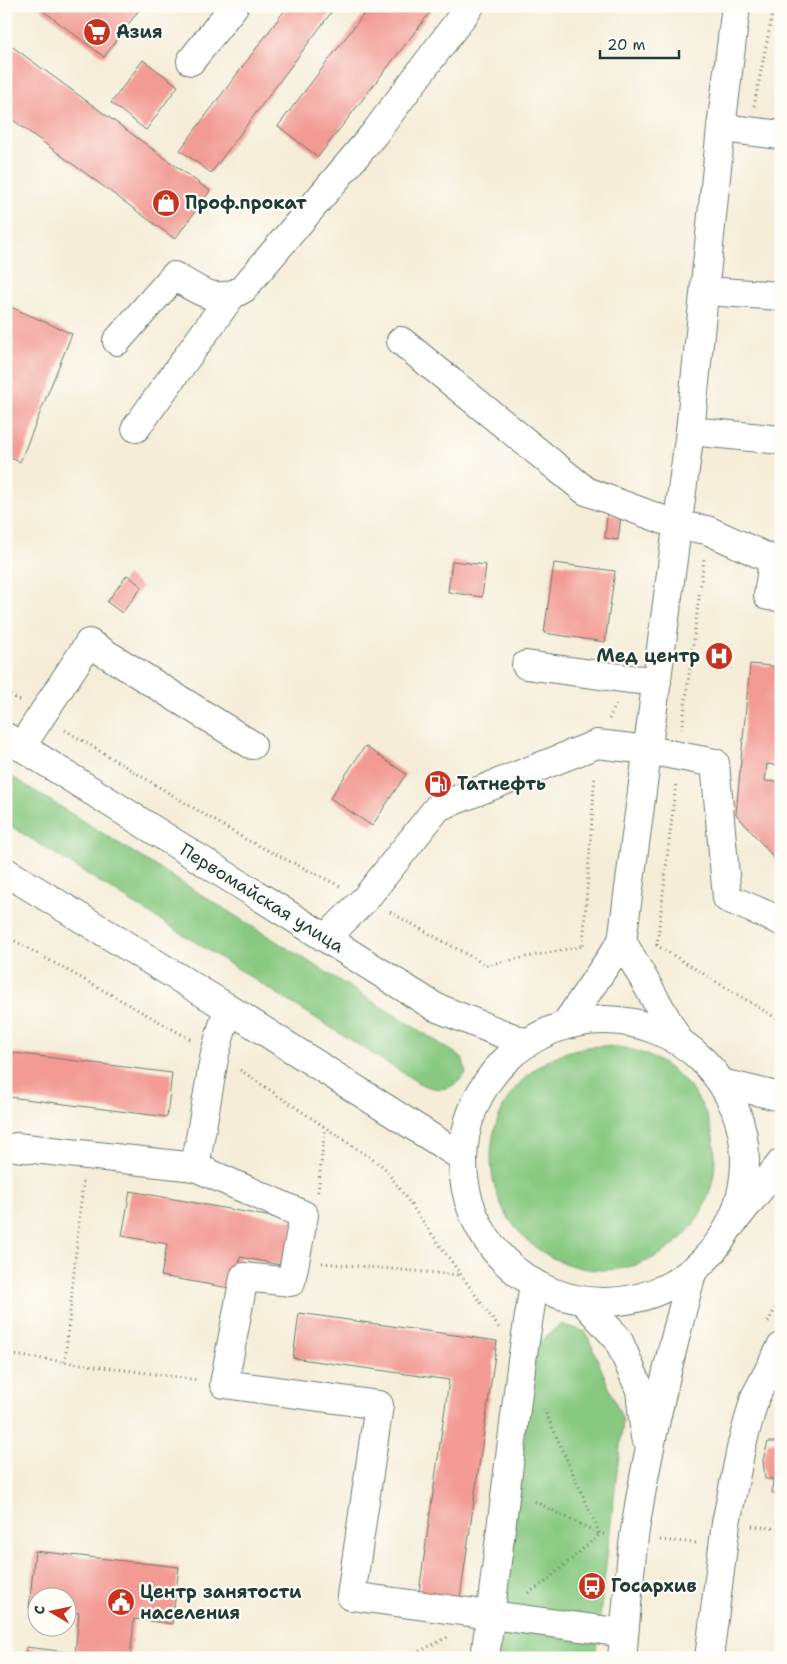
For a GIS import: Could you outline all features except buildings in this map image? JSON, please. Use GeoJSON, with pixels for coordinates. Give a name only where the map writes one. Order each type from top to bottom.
{"type":"FeatureCollection","features":[{"type":"Feature","properties":{"kind":"main road"},"geometry":{"type":"LineString","coordinates":[[191,61],[234,6]]}},
{"type":"Feature","properties":{"kind":"main road"},"geometry":{"type":"LineString","coordinates":[[136,428],[232,296],[243,289],[374,134],[470,6]]}},
{"type":"Feature","properties":{"kind":"main road"},"geometry":{"type":"LineString","coordinates":[[566,1025],[622,941],[690,431],[720,128],[736,6]]}},
{"type":"Feature","properties":{"kind":"main road"},"geometry":{"type":"LineString","coordinates":[[720,128],[781,134]]}},
{"type":"Feature","properties":{"kind":"main road"},"geometry":{"type":"LineString","coordinates":[[117,341],[174,276],[203,293],[214,296],[232,296]]}},
{"type":"Feature","properties":{"kind":"main road"},"geometry":{"type":"LineString","coordinates":[[705,291],[781,296]]}},
{"type":"Feature","properties":{"kind":"main road"},"geometry":{"type":"LineString","coordinates":[[401,341],[586,491],[677,525],[707,530],[777,560],[768,596],[781,597]]}},
{"type":"Feature","properties":{"kind":"main road"},"geometry":{"type":"LineString","coordinates":[[690,431],[781,440]]}},
{"type":"Feature","properties":{"kind":"main road"},"geometry":{"type":"LineString","coordinates":[[14,742],[90,643],[252,745]]}},
{"type":"Feature","properties":{"kind":"main road"},"geometry":{"type":"LineString","coordinates":[[526,665],[657,681]]}},
{"type":"Feature","properties":{"kind":"main road","name":"Первомайская улица"},"geometry":{"type":"LineString","coordinates":[[14,742],[435,1007],[526,1043]]}},
{"type":"Feature","properties":{"kind":"main road"},"geometry":{"type":"LineString","coordinates":[[326,938],[366,898],[438,807],[597,744],[648,750],[714,763],[726,898],[781,921]]}},
{"type":"Feature","properties":{"kind":"main road"},"geometry":{"type":"LineString","coordinates":[[6,872],[228,1008],[462,1157]]}},
{"type":"Feature","properties":{"kind":"main road"},"geometry":{"type":"LineString","coordinates":[[622,941],[678,1041]]}},
{"type":"Feature","properties":{"kind":"main road"},"geometry":{"type":"LineString","coordinates":[[195,1167],[215,1053],[228,1008]]}},
{"type":"Feature","properties":{"kind":"main road"},"geometry":{"type":"LineString","coordinates":[[730,1226],[742,1194],[745,1168],[744,1142],[736,1111],[722,1083],[702,1060],[678,1041],[652,1028],[624,1021],[595,1020],[566,1025],[526,1043],[491,1077],[470,1116],[462,1157],[465,1185],[472,1212],[484,1236],[500,1257],[534,1285],[558,1296],[584,1302],[630,1301],[662,1290],[692,1273],[714,1251],[730,1226],[781,1163]]}},
{"type":"Feature","properties":{"kind":"main road"},"geometry":{"type":"LineString","coordinates":[[722,1083],[781,1097]]}},
{"type":"Feature","properties":{"kind":"main road"},"geometry":{"type":"LineString","coordinates":[[16,1147],[195,1167],[304,1215],[291,1282],[244,1276],[224,1384],[379,1405],[351,1596],[491,1615],[623,1645],[634,1537],[648,1460],[676,1331],[692,1273]]}},
{"type":"Feature","properties":{"kind":"main road"},"geometry":{"type":"LineString","coordinates":[[485,1658],[522,1360],[534,1285]]}},
{"type":"Feature","properties":{"kind":"main road"},"geometry":{"type":"LineString","coordinates":[[584,1302],[618,1339],[640,1390],[648,1460]]}},
{"type":"Feature","properties":{"kind":"main road"},"geometry":{"type":"LineString","coordinates":[[709,1658],[726,1523],[742,1444],[755,1397],[781,1347]]}},
{"type":"Feature","properties":{"kind":"path"},"geometry":{"type":"LineString","coordinates":[[6,936],[215,1053],[384,1167],[522,1360]]}},
{"type":"Feature","properties":{"kind":"path"},"geometry":{"type":"LineString","coordinates":[[622,941],[657,945],[781,1021]]}},
{"type":"Feature","properties":{"kind":"path"},"geometry":{"type":"LineString","coordinates":[[318,1195],[325,1128]]}},
{"type":"Feature","properties":{"kind":"path"},"geometry":{"type":"LineString","coordinates":[[65,1362],[86,1155]]}},
{"type":"Feature","properties":{"kind":"path"},"geometry":{"type":"LineString","coordinates":[[321,1263],[461,1275]]}},
{"type":"Feature","properties":{"kind":"path"},"geometry":{"type":"LineString","coordinates":[[6,1354],[224,1384]]}},
{"type":"Feature","properties":{"kind":"path"},"geometry":{"type":"LineString","coordinates":[[541,1403],[600,1534]]}},
{"type":"Feature","properties":{"kind":"path"},"geometry":{"type":"LineString","coordinates":[[506,1488],[600,1534],[705,1544]]}},
{"type":"Feature","properties":{"kind":"green space"},"geometry":{"type":"Polygon","coordinates":[[[6,773],[449,1049],[463,1059],[466,1074],[451,1087],[441,1089],[422,1085],[6,823],[6,773]]]}},
{"type":"Feature","properties":{"kind":"green space"},"geometry":{"type":"Polygon","coordinates":[[[592,1046],[614,1046],[646,1054],[665,1064],[683,1078],[697,1096],[711,1125],[715,1158],[711,1191],[707,1201],[697,1220],[683,1238],[665,1252],[636,1266],[614,1270],[592,1270],[560,1262],[541,1252],[523,1238],[509,1220],[495,1191],[491,1169],[491,1147],[499,1115],[509,1096],[523,1078],[541,1064],[570,1050],[592,1046]]]}},
{"type":"Feature","properties":{"kind":"green space"},"geometry":{"type":"Polygon","coordinates":[[[561,1324],[586,1332],[623,1421],[595,1658],[495,1658],[537,1344],[561,1324]]]}},
{"type":"Feature","properties":{"kind":"place","name":"Азия"},"geometry":{"type":"Point","coordinates":[97,32]}},
{"type":"Feature","properties":{"kind":"place","name":"Проф.прокат"},"geometry":{"type":"Point","coordinates":[166,203]}},
{"type":"Feature","properties":{"kind":"place","name":"Мед центр"},"geometry":{"type":"Point","coordinates":[719,656]}},
{"type":"Feature","properties":{"kind":"place","name":"Татнефть"},"geometry":{"type":"Point","coordinates":[438,784]}},
{"type":"Feature","properties":{"kind":"place","name":"Госархив"},"geometry":{"type":"Point","coordinates":[592,1586]}},
{"type":"Feature","properties":{"kind":"place","name":"Центр занятости населения"},"geometry":{"type":"Point","coordinates":[121,1602]}}]}
